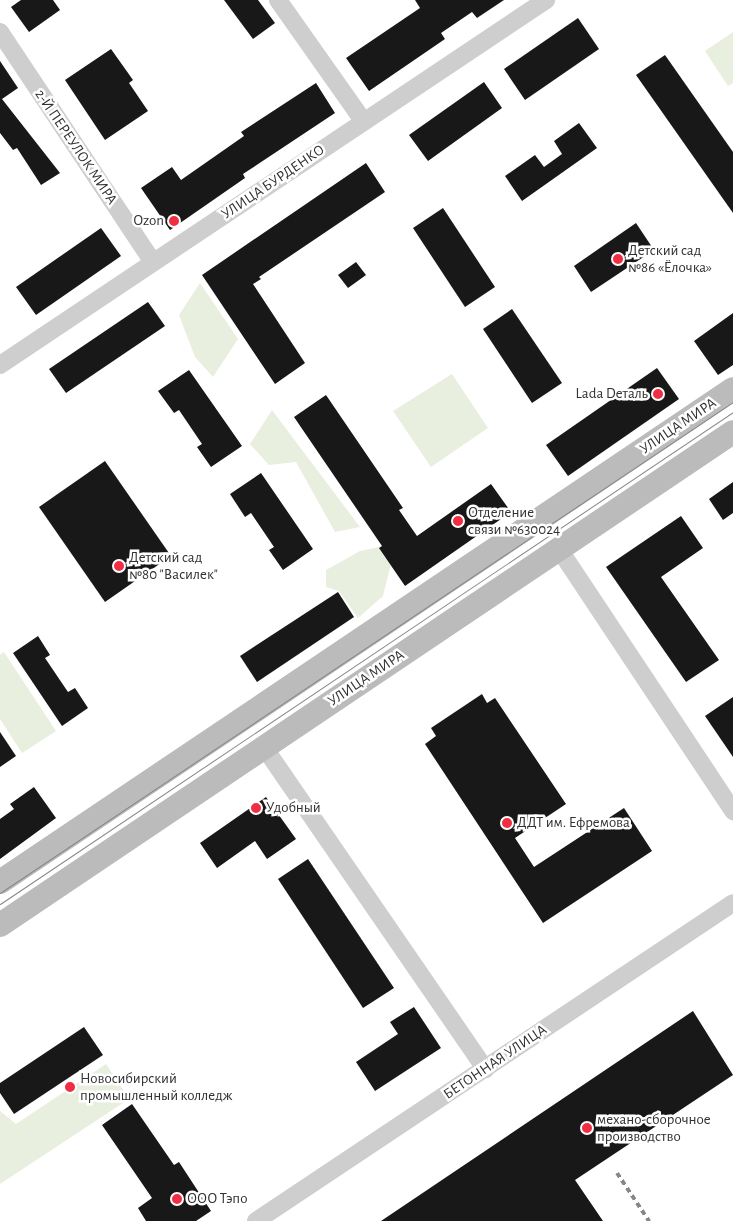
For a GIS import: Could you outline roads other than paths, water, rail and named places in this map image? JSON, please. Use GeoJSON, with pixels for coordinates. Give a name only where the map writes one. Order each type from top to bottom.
{"type":"FeatureCollection","features":[{"type":"Feature","properties":{"kind":"street"},"geometry":{"type":"LineString","coordinates":[[278,0],[364,122]]}},
{"type":"Feature","properties":{"kind":"street","name":"УЛИЦА БУРДЕНКО"},"geometry":{"type":"LineString","coordinates":[[0,365],[546,0]]}},
{"type":"Feature","properties":{"kind":"street","name":"2-Й ПЕРЕУЛОК МИРА"},"geometry":{"type":"LineString","coordinates":[[0,32],[153,262]]}},
{"type":"Feature","properties":{"kind":"street","name":"УЛИЦА МИРА"},"geometry":{"type":"LineString","coordinates":[[0,882],[733,389]]}},
{"type":"Feature","properties":{"kind":"street","name":"УЛИЦА МИРА"},"geometry":{"type":"LineString","coordinates":[[0,925],[733,432]]}},
{"type":"Feature","properties":{"kind":"street"},"geometry":{"type":"LineString","coordinates":[[559,549],[733,811]]}},
{"type":"Feature","properties":{"kind":"street"},"geometry":{"type":"LineString","coordinates":[[264,747],[485,1069]]}},
{"type":"Feature","properties":{"kind":"street","name":"БЕТОННАЯ УЛИЦА"},"geometry":{"type":"LineString","coordinates":[[256,1221],[733,903]]}},
{"type":"Feature","properties":{"kind":"tram line"},"geometry":{"type":"LineString","coordinates":[[0,893],[733,402]]}},
{"type":"Feature","properties":{"kind":"tram line"},"geometry":{"type":"LineString","coordinates":[[0,904],[733,412]]}},
{"type":"Feature","properties":{"kind":"railway"},"geometry":{"type":"LineString","coordinates":[[617,1173],[649,1221]]}},
{"type":"Feature","properties":{"kind":"place","name":"Ozon"},"geometry":{"type":"Point","coordinates":[174,221]}},
{"type":"Feature","properties":{"kind":"place","name":"Детский сад №86 «Ёлочка»"},"geometry":{"type":"Point","coordinates":[618,259]}},
{"type":"Feature","properties":{"kind":"place","name":"Lada Dеталь"},"geometry":{"type":"Point","coordinates":[658,394]}},
{"type":"Feature","properties":{"kind":"place","name":"Отделение связи №630024"},"geometry":{"type":"Point","coordinates":[458,521]}},
{"type":"Feature","properties":{"kind":"place","name":"Детский сад №80 \"Василек\""},"geometry":{"type":"Point","coordinates":[119,566]}},
{"type":"Feature","properties":{"kind":"place","name":"Удобный"},"geometry":{"type":"Point","coordinates":[256,808]}},
{"type":"Feature","properties":{"kind":"place","name":"ДДТ им. Ефремова"},"geometry":{"type":"Point","coordinates":[507,823]}},
{"type":"Feature","properties":{"kind":"place","name":"Новосибирский промышленный колледж"},"geometry":{"type":"Point","coordinates":[70,1087]}},
{"type":"Feature","properties":{"kind":"place","name":"механо-сборочное производство"},"geometry":{"type":"Point","coordinates":[587,1128]}},
{"type":"Feature","properties":{"kind":"place","name":"ООО Тэпо"},"geometry":{"type":"Point","coordinates":[177,1199]}}]}
